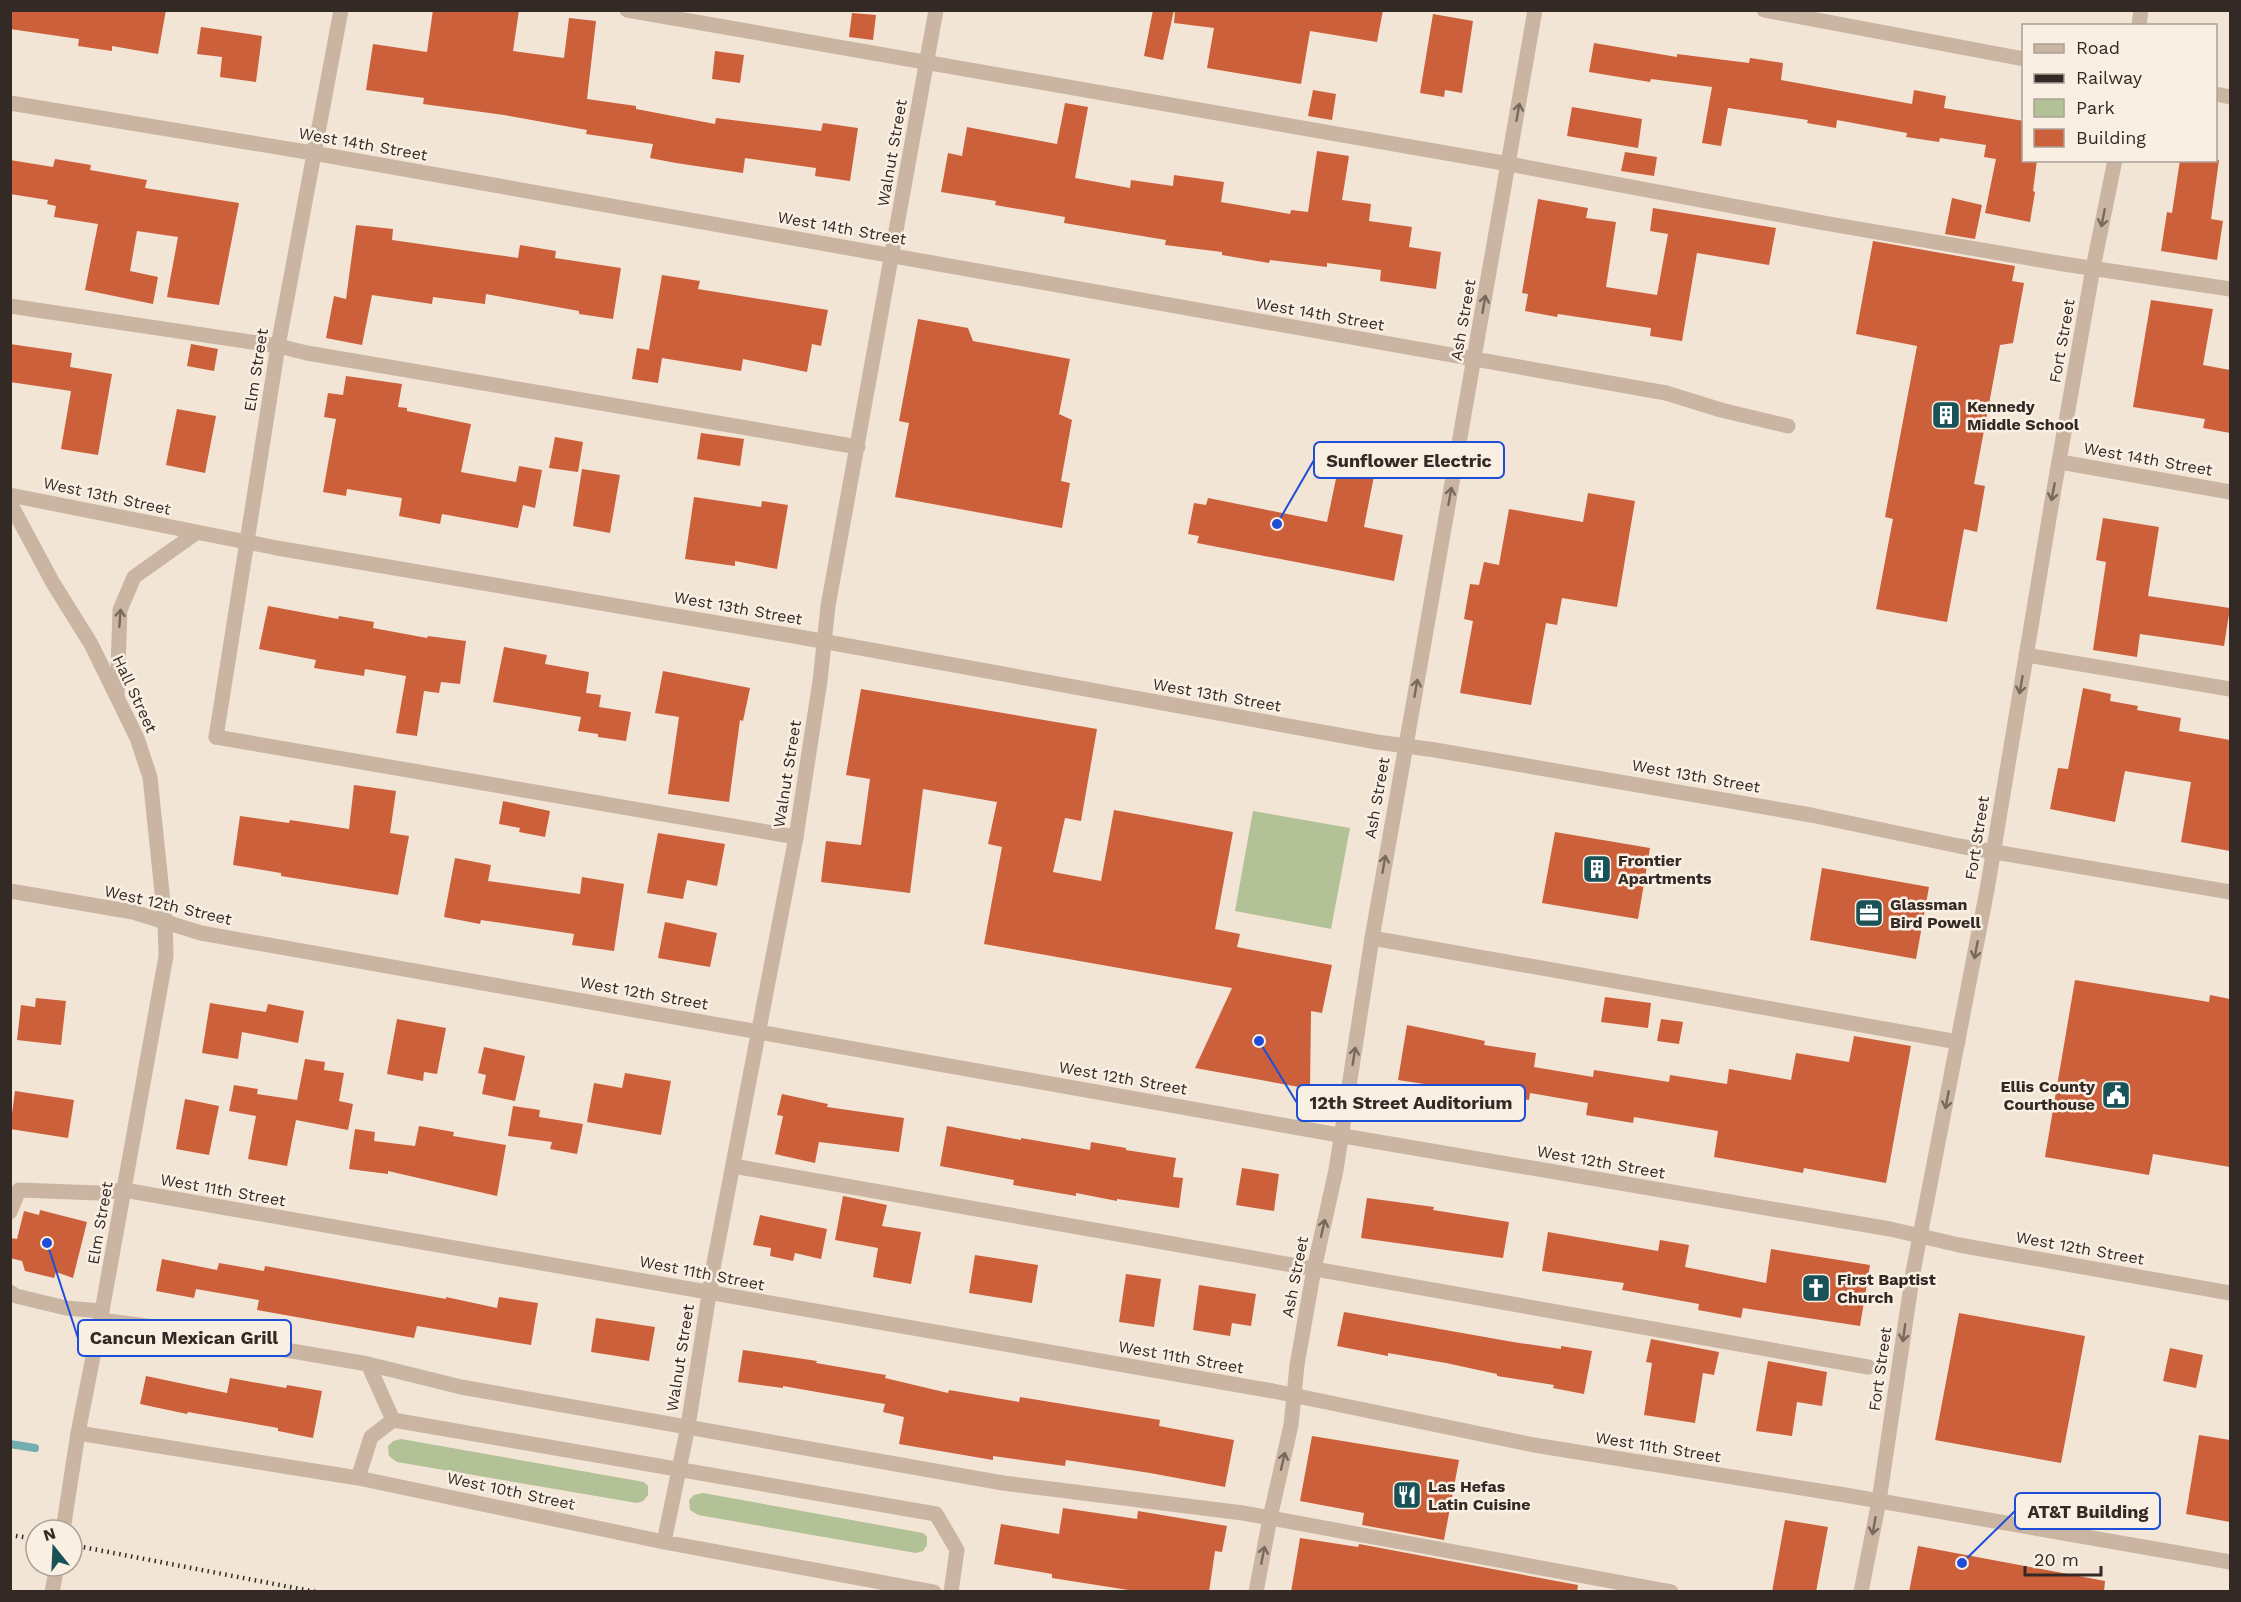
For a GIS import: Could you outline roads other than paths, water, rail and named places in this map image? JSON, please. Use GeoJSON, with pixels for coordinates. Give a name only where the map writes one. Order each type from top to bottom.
{"type":"FeatureCollection","features":[{"type":"Feature","properties":{"kind":"street","name":"Elm Street"},"geometry":{"type":"LineString","coordinates":[[340,10],[278,346],[216,736],[796,837]]}},
{"type":"Feature","properties":{"kind":"street"},"geometry":{"type":"LineString","coordinates":[[627,10],[1509,164],[1824,224],[2230,289]]}},
{"type":"Feature","properties":{"kind":"street","name":"Walnut Street"},"geometry":{"type":"LineString","coordinates":[[664,1542],[688,1426],[709,1291],[732,1166],[796,837],[825,641],[828,606],[936,10]]}},
{"type":"Feature","properties":{"kind":"street","name":"Ash Street"},"geometry":{"type":"LineString","coordinates":[[1256,1592],[1291,1425],[1297,1365],[1314,1269],[1336,1170],[1405,745],[1535,10]]}},
{"type":"Feature","properties":{"kind":"street"},"geometry":{"type":"LineString","coordinates":[[1764,10],[2022,59]]}},
{"type":"Feature","properties":{"kind":"street","name":"West 14th Street"},"geometry":{"type":"LineString","coordinates":[[10,103],[313,153],[1474,358],[1666,393],[1720,410],[1788,426]]}},
{"type":"Feature","properties":{"kind":"street","name":"Fort Street"},"geometry":{"type":"LineString","coordinates":[[1861,1592],[1879,1501],[1920,1236],[1993,851],[2093,268],[2115,162]]}},
{"type":"Feature","properties":{"kind":"street"},"geometry":{"type":"LineString","coordinates":[[10,306],[278,346],[307,353],[858,447]]}},
{"type":"Feature","properties":{"kind":"street","name":"West 14th Street"},"geometry":{"type":"LineString","coordinates":[[2060,462],[2230,492]]}},
{"type":"Feature","properties":{"kind":"street","name":"West 13th Street"},"geometry":{"type":"LineString","coordinates":[[10,495],[248,542],[825,641],[1332,734],[1811,815],[1959,846],[2230,892]]}},
{"type":"Feature","properties":{"kind":"street","name":"Hall Street"},"geometry":{"type":"LineString","coordinates":[[10,503],[53,583],[91,644],[137,738],[150,777],[165,921]]}},
{"type":"Feature","properties":{"kind":"street"},"geometry":{"type":"LineString","coordinates":[[117,697],[120,610],[134,577],[196,532]]}},
{"type":"Feature","properties":{"kind":"street"},"geometry":{"type":"LineString","coordinates":[[2026,655],[2230,689]]}},
{"type":"Feature","properties":{"kind":"street","name":"West 12th Street"},"geometry":{"type":"LineString","coordinates":[[10,891],[133,912],[201,933],[1920,1236],[2230,1293]]}},
{"type":"Feature","properties":{"kind":"street","name":"Elm Street"},"geometry":{"type":"LineString","coordinates":[[65,1518],[78,1433],[166,956],[165,921]]}},
{"type":"Feature","properties":{"kind":"street"},"geometry":{"type":"LineString","coordinates":[[1372,938],[1958,1042]]}},
{"type":"Feature","properties":{"kind":"street"},"geometry":{"type":"LineString","coordinates":[[732,1166],[1868,1367]]}},
{"type":"Feature","properties":{"kind":"street","name":"West 11th Street"},"geometry":{"type":"LineString","coordinates":[[10,1212],[19,1190],[98,1193],[124,1190],[1295,1395],[1534,1444],[2230,1562]]}},
{"type":"Feature","properties":{"kind":"street"},"geometry":{"type":"LineString","coordinates":[[10,1292],[16,1296],[139,1325],[368,1364],[461,1387],[1003,1483],[1270,1518],[1671,1592]]}},
{"type":"Feature","properties":{"kind":"street"},"geometry":{"type":"LineString","coordinates":[[368,1364],[393,1420]]}},
{"type":"Feature","properties":{"kind":"street"},"geometry":{"type":"LineString","coordinates":[[358,1478],[371,1437],[393,1420],[936,1514],[957,1550],[951,1592]]}},
{"type":"Feature","properties":{"kind":"street","name":"West 10th Street"},"geometry":{"type":"LineString","coordinates":[[78,1433],[358,1478],[664,1542],[934,1592]]}},
{"type":"Feature","properties":{"kind":"waterway"},"geometry":{"type":"LineString","coordinates":[[10,1444],[35,1448]]}},
{"type":"Feature","properties":{"kind":"railway"},"geometry":{"type":"LineString","coordinates":[[10,1535],[24,1537]]}},
{"type":"Feature","properties":{"kind":"railway"},"geometry":{"type":"LineString","coordinates":[[84,1547],[316,1592]]}},
{"type":"Feature","properties":{"kind":"place","name":"Kennedy Middle School"},"geometry":{"type":"Point","coordinates":[1946,415]}},
{"type":"Feature","properties":{"kind":"place","name":"Sunflower Electric"},"geometry":{"type":"Point","coordinates":[1277,524]}},
{"type":"Feature","properties":{"kind":"place","name":"Frontier Apartments"},"geometry":{"type":"Point","coordinates":[1597,869]}},
{"type":"Feature","properties":{"kind":"place","name":"Glassman Bird Powell"},"geometry":{"type":"Point","coordinates":[1869,913]}},
{"type":"Feature","properties":{"kind":"place","name":"12th Street Auditorium"},"geometry":{"type":"Point","coordinates":[1259,1041]}},
{"type":"Feature","properties":{"kind":"place","name":"Ellis County Courthouse"},"geometry":{"type":"Point","coordinates":[2116,1095]}},
{"type":"Feature","properties":{"kind":"place","name":"Cancun Mexican Grill"},"geometry":{"type":"Point","coordinates":[47,1243]}},
{"type":"Feature","properties":{"kind":"place","name":"First Baptist Church"},"geometry":{"type":"Point","coordinates":[1816,1288]}},
{"type":"Feature","properties":{"kind":"place","name":"Las Hefas Latin Cuisine"},"geometry":{"type":"Point","coordinates":[1407,1495]}},
{"type":"Feature","properties":{"kind":"place","name":"AT&T Building"},"geometry":{"type":"Point","coordinates":[1962,1563]}}]}
